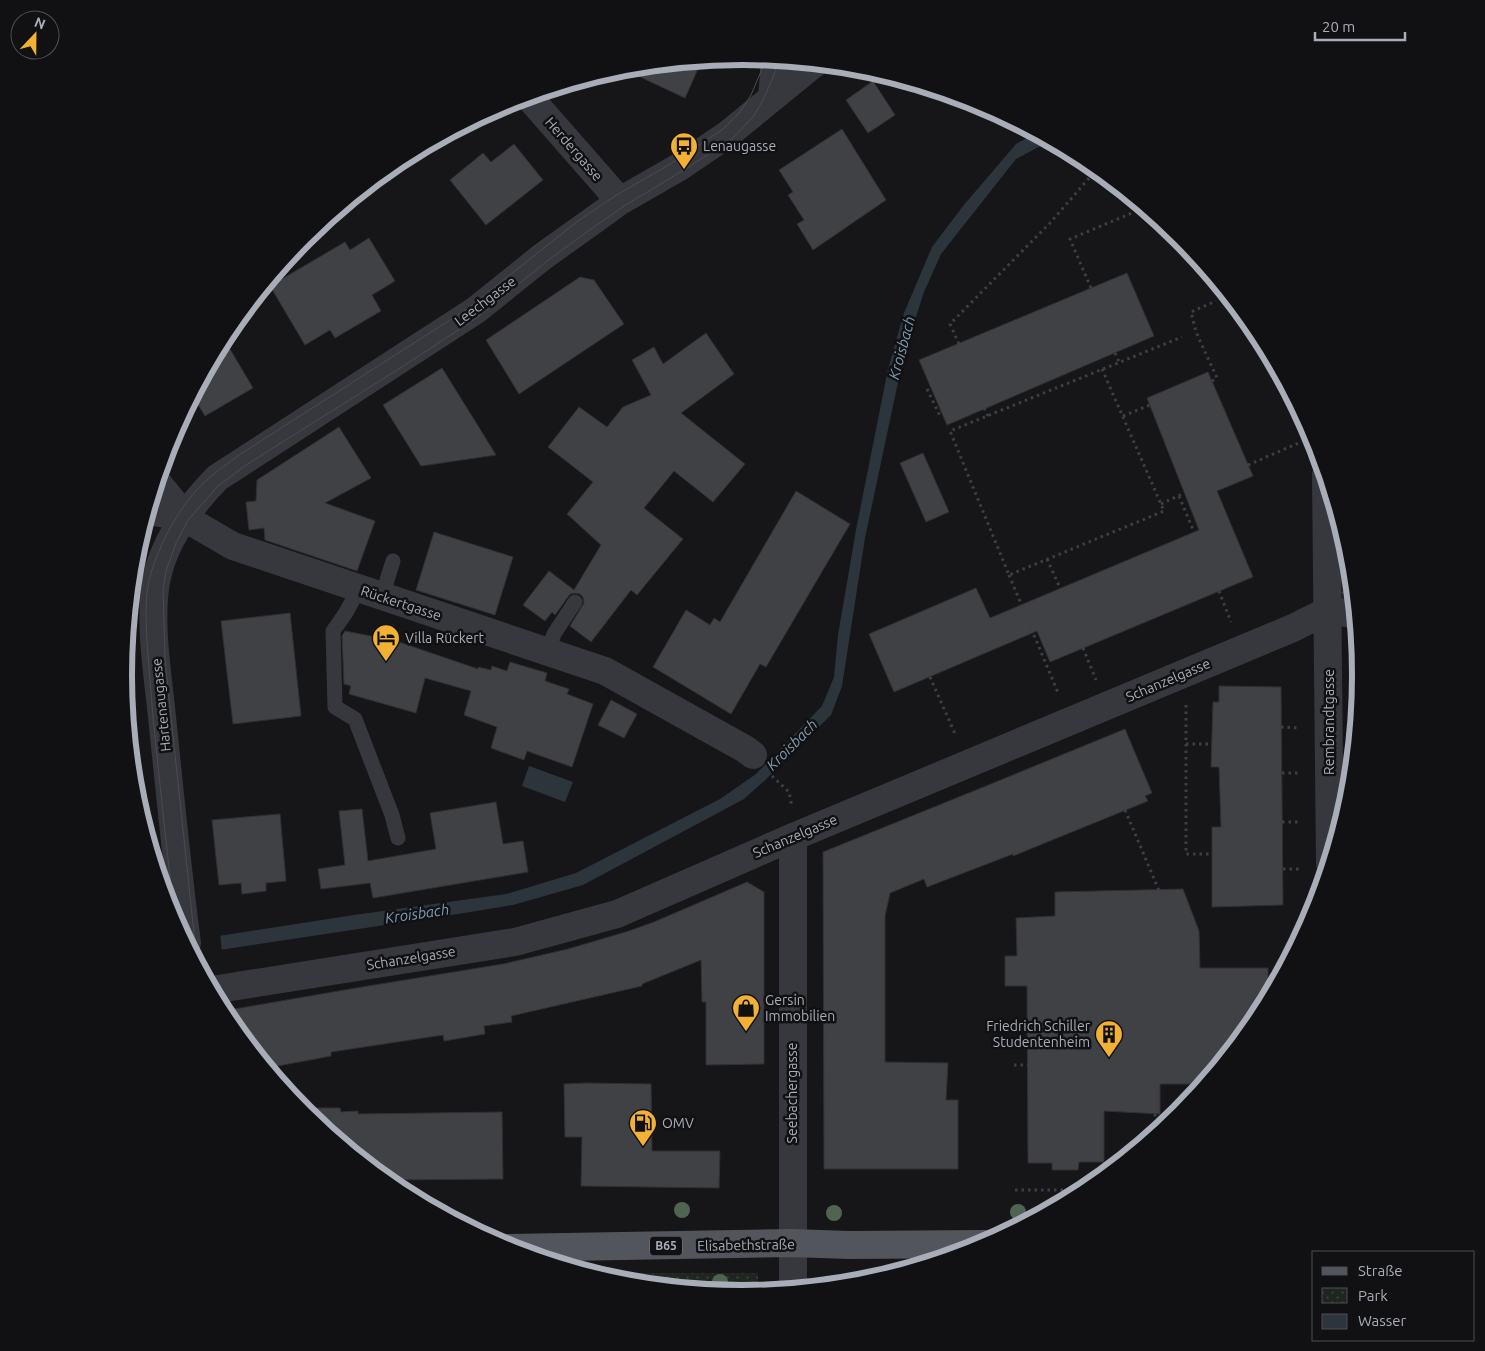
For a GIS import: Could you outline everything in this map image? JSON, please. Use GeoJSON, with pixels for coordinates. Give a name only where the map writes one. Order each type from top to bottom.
{"type":"FeatureCollection","features":[{"type":"Feature","properties":{"kind":"main road","name":"Elisabethstraße"},"geometry":{"type":"LineString","coordinates":[[529,1248],[792,1243],[849,1245],[965,1244]]}},
{"type":"Feature","properties":{"kind":"street"},"geometry":{"type":"LineString","coordinates":[[772,97],[774,66]]}},
{"type":"Feature","properties":{"kind":"street","name":"Leechgasse"},"geometry":{"type":"LineString","coordinates":[[184,517],[217,478],[476,310],[542,257],[620,201],[680,166],[728,134],[809,69]]}},
{"type":"Feature","properties":{"kind":"street","name":"Herdergasse"},"geometry":{"type":"LineString","coordinates":[[533,102],[620,201]]}},
{"type":"Feature","properties":{"kind":"street"},"geometry":{"type":"LineString","coordinates":[[161,488],[184,517]]}},
{"type":"Feature","properties":{"kind":"street"},"geometry":{"type":"LineString","coordinates":[[1326,497],[1327,611],[1350,613]]}},
{"type":"Feature","properties":{"kind":"street"},"geometry":{"type":"LineString","coordinates":[[154,512],[184,517]]}},
{"type":"Feature","properties":{"kind":"street","name":"Rückertgasse"},"geometry":{"type":"LineString","coordinates":[[184,517],[233,546],[605,671],[753,755]]}},
{"type":"Feature","properties":{"kind":"street","name":"Hartenaugasse"},"geometry":{"type":"LineString","coordinates":[[184,517],[172,536],[157,576],[154,610],[156,662],[185,923]]}},
{"type":"Feature","properties":{"kind":"street","name":"Schanzelgasse"},"geometry":{"type":"LineString","coordinates":[[219,989],[515,942],[617,914],[793,836],[1293,628],[1327,611]]}},
{"type":"Feature","properties":{"kind":"street","name":"Rembrandtgasse"},"geometry":{"type":"LineString","coordinates":[[1327,611],[1330,842]]}},
{"type":"Feature","properties":{"kind":"street","name":"Seebachergasse"},"geometry":{"type":"LineString","coordinates":[[793,836],[793,1284]]}},
{"type":"Feature","properties":{"kind":"lane"},"geometry":{"type":"LineString","coordinates":[[393,561],[370,592],[345,614],[333,631],[335,708],[355,719],[392,815],[398,838]]}},
{"type":"Feature","properties":{"kind":"lane"},"geometry":{"type":"LineString","coordinates":[[548,652],[554,634],[575,602]]}},
{"type":"Feature","properties":{"kind":"path"},"geometry":{"type":"LineString","coordinates":[[958,344],[950,324],[1050,224],[1092,175]]}},
{"type":"Feature","properties":{"kind":"path"},"geometry":{"type":"LineString","coordinates":[[1091,288],[1070,239],[1138,211]]}},
{"type":"Feature","properties":{"kind":"path"},"geometry":{"type":"LineString","coordinates":[[1212,381],[1218,378],[1196,332],[1191,312],[1216,301]]}},
{"type":"Feature","properties":{"kind":"path"},"geometry":{"type":"LineString","coordinates":[[1059,696],[950,431],[1182,337]]}},
{"type":"Feature","properties":{"kind":"path"},"geometry":{"type":"LineString","coordinates":[[1115,353],[1119,362]]}},
{"type":"Feature","properties":{"kind":"path"},"geometry":{"type":"LineString","coordinates":[[1009,575],[1164,511],[1102,369]]}},
{"type":"Feature","properties":{"kind":"path"},"geometry":{"type":"LineString","coordinates":[[927,389],[940,416]]}},
{"type":"Feature","properties":{"kind":"path"},"geometry":{"type":"LineString","coordinates":[[1123,416],[1150,405]]}},
{"type":"Feature","properties":{"kind":"path"},"geometry":{"type":"LineString","coordinates":[[984,408],[988,416]]}},
{"type":"Feature","properties":{"kind":"path"},"geometry":{"type":"LineString","coordinates":[[1248,466],[1301,442]]}},
{"type":"Feature","properties":{"kind":"path"},"geometry":{"type":"LineString","coordinates":[[1161,504],[1184,493]]}},
{"type":"Feature","properties":{"kind":"path"},"geometry":{"type":"LineString","coordinates":[[1179,496],[1194,532]]}},
{"type":"Feature","properties":{"kind":"path"},"geometry":{"type":"LineString","coordinates":[[1047,559],[1060,588]]}},
{"type":"Feature","properties":{"kind":"path"},"geometry":{"type":"LineString","coordinates":[[1219,591],[1232,625]]}},
{"type":"Feature","properties":{"kind":"path"},"geometry":{"type":"LineString","coordinates":[[1083,648],[1097,681]]}},
{"type":"Feature","properties":{"kind":"path"},"geometry":{"type":"LineString","coordinates":[[930,677],[956,736]]}},
{"type":"Feature","properties":{"kind":"path"},"geometry":{"type":"LineString","coordinates":[[1186,702],[1186,854],[1212,854]]}},
{"type":"Feature","properties":{"kind":"path"},"geometry":{"type":"LineString","coordinates":[[1281,727],[1300,728]]}},
{"type":"Feature","properties":{"kind":"path"},"geometry":{"type":"LineString","coordinates":[[1186,744],[1212,744]]}},
{"type":"Feature","properties":{"kind":"path"},"geometry":{"type":"LineString","coordinates":[[1282,773],[1300,773]]}},
{"type":"Feature","properties":{"kind":"path"},"geometry":{"type":"LineString","coordinates":[[785,789],[789,792]]}},
{"type":"Feature","properties":{"kind":"path"},"geometry":{"type":"LineString","coordinates":[[1125,810],[1160,893]]}},
{"type":"Feature","properties":{"kind":"path"},"geometry":{"type":"LineString","coordinates":[[1282,822],[1300,822]]}},
{"type":"Feature","properties":{"kind":"path"},"geometry":{"type":"LineString","coordinates":[[1283,869],[1301,869]]}},
{"type":"Feature","properties":{"kind":"path"},"geometry":{"type":"LineString","coordinates":[[1014,1065],[1028,1065]]}},
{"type":"Feature","properties":{"kind":"path"},"geometry":{"type":"LineString","coordinates":[[1154,1114],[1155,1125]]}},
{"type":"Feature","properties":{"kind":"path"},"geometry":{"type":"LineString","coordinates":[[1014,1190],[1071,1190]]}},
{"type":"Feature","properties":{"kind":"green space"},"geometry":{"type":"Polygon","coordinates":[[[1342,565],[1349,610],[1331,608],[1332,586],[1339,568],[1342,565]]]}},
{"type":"Feature","properties":{"kind":"green space"},"geometry":{"type":"Polygon","coordinates":[[[619,1273],[758,1273],[758,1286],[742,1286],[663,1281],[619,1273]]]}},
{"type":"Feature","properties":{"kind":"water","name":"Kroisbach"},"geometry":{"type":"Polygon","coordinates":[[[1029,137],[1043,144],[1016,159],[941,254],[924,292],[897,387],[865,538],[842,686],[831,715],[744,799],[583,885],[513,905],[199,953],[192,940],[506,894],[576,873],[720,799],[756,774],[822,706],[834,677],[838,635],[856,530],[888,369],[904,313],[932,247],[963,206],[1016,144],[1029,137]]]}},
{"type":"Feature","properties":{"kind":"water"},"geometry":{"type":"Polygon","coordinates":[[[529,766],[573,782],[565,802],[522,786],[529,766]]]}},
{"type":"Feature","properties":{"kind":"pier"},"geometry":{"type":"Polygon","coordinates":[[[220,933],[222,952],[200,955],[191,938],[220,933]]]}},
{"type":"Feature","properties":{"kind":"building"},"geometry":{"type":"Polygon","coordinates":[[[699,66],[685,98],[636,75],[699,66]]]}},
{"type":"Feature","properties":{"kind":"building"},"geometry":{"type":"Polygon","coordinates":[[[873,81],[895,115],[868,133],[846,100],[873,81]]]}},
{"type":"Feature","properties":{"kind":"building"},"geometry":{"type":"Polygon","coordinates":[[[842,129],[886,200],[813,250],[797,224],[804,220],[788,195],[793,192],[779,170],[842,129]]]}},
{"type":"Feature","properties":{"kind":"building"},"geometry":{"type":"Polygon","coordinates":[[[514,144],[543,180],[486,225],[450,180],[483,153],[491,162],[514,144]]]}},
{"type":"Feature","properties":{"kind":"building"},"geometry":{"type":"Polygon","coordinates":[[[369,238],[395,281],[372,295],[381,311],[335,338],[330,330],[305,345],[271,288],[276,282],[345,242],[350,250],[369,238]]]}},
{"type":"Feature","properties":{"kind":"building"},"geometry":{"type":"Polygon","coordinates":[[[1127,273],[1154,336],[947,425],[919,360],[1127,273]]]}},
{"type":"Feature","properties":{"kind":"building"},"geometry":{"type":"Polygon","coordinates":[[[580,277],[594,280],[624,324],[519,394],[486,340],[580,277]]]}},
{"type":"Feature","properties":{"kind":"building"},"geometry":{"type":"Polygon","coordinates":[[[706,333],[734,374],[681,413],[745,464],[713,502],[674,471],[644,508],[683,539],[637,595],[631,590],[591,642],[570,626],[584,603],[583,597],[580,594],[570,594],[555,615],[552,612],[545,621],[523,605],[549,571],[574,590],[601,545],[567,514],[593,482],[548,447],[579,407],[607,427],[623,407],[651,395],[632,360],[654,347],[663,364],[706,333]]]}},
{"type":"Feature","properties":{"kind":"building"},"geometry":{"type":"Polygon","coordinates":[[[228,347],[253,388],[205,416],[197,402],[228,347]]]}},
{"type":"Feature","properties":{"kind":"building"},"geometry":{"type":"Polygon","coordinates":[[[442,368],[496,455],[421,466],[383,405],[442,368]]]}},
{"type":"Feature","properties":{"kind":"building"},"geometry":{"type":"Polygon","coordinates":[[[1208,372],[1253,476],[1217,491],[1253,577],[1050,662],[1037,631],[894,692],[869,634],[976,588],[990,618],[1199,530],[1147,398],[1208,372]]]}},
{"type":"Feature","properties":{"kind":"building"},"geometry":{"type":"Polygon","coordinates":[[[339,427],[371,478],[325,503],[375,521],[357,571],[265,540],[264,528],[249,530],[246,502],[256,501],[257,480],[339,427]]]}},
{"type":"Feature","properties":{"kind":"building"},"geometry":{"type":"Polygon","coordinates":[[[923,453],[949,512],[926,522],[900,463],[923,453]]]}},
{"type":"Feature","properties":{"kind":"building"},"geometry":{"type":"Polygon","coordinates":[[[796,491],[850,524],[766,667],[760,664],[731,714],[653,667],[686,610],[710,625],[714,618],[720,622],[796,491]]]}},
{"type":"Feature","properties":{"kind":"building"},"geometry":{"type":"Polygon","coordinates":[[[434,532],[513,557],[495,615],[416,590],[434,532]]]}},
{"type":"Feature","properties":{"kind":"building"},"geometry":{"type":"Polygon","coordinates":[[[290,613],[301,716],[233,724],[221,621],[290,613]]]}},
{"type":"Feature","properties":{"kind":"building"},"geometry":{"type":"Polygon","coordinates":[[[345,631],[396,641],[478,669],[478,667],[491,670],[492,666],[507,671],[510,662],[547,673],[545,681],[569,689],[567,694],[593,704],[572,767],[527,751],[524,760],[491,748],[497,727],[464,715],[471,691],[425,678],[416,713],[349,694],[351,686],[344,684],[342,636],[345,631]]]}},
{"type":"Feature","properties":{"kind":"building"},"geometry":{"type":"Polygon","coordinates":[[[1219,686],[1281,687],[1283,905],[1212,907],[1212,827],[1221,827],[1219,767],[1211,767],[1213,702],[1219,702],[1219,686]]]}},
{"type":"Feature","properties":{"kind":"building"},"geometry":{"type":"Polygon","coordinates":[[[611,700],[637,714],[624,738],[598,725],[611,700]]]}},
{"type":"Feature","properties":{"kind":"building"},"geometry":{"type":"Polygon","coordinates":[[[1125,729],[1152,793],[1145,796],[1148,801],[1013,856],[1013,854],[927,887],[924,879],[890,893],[885,916],[885,1062],[948,1063],[946,1100],[958,1100],[958,1169],[824,1169],[823,852],[1125,729]]]}},
{"type":"Feature","properties":{"kind":"building"},"geometry":{"type":"Polygon","coordinates":[[[496,802],[503,844],[523,841],[528,872],[373,898],[370,883],[321,889],[318,869],[345,865],[339,811],[362,809],[368,861],[436,849],[430,813],[496,802]]]}},
{"type":"Feature","properties":{"kind":"building"},"geometry":{"type":"Polygon","coordinates":[[[280,814],[286,881],[266,883],[266,891],[242,894],[241,883],[219,885],[212,820],[280,814]]]}},
{"type":"Feature","properties":{"kind":"building"},"geometry":{"type":"Polygon","coordinates":[[[747,882],[764,892],[764,1064],[706,1065],[706,1002],[702,1002],[701,960],[642,984],[642,986],[511,1016],[512,1022],[484,1026],[485,1034],[444,1041],[443,1035],[331,1052],[331,1056],[274,1067],[232,1010],[503,964],[568,949],[654,922],[747,882]]]}},
{"type":"Feature","properties":{"kind":"building","name":"Friedrich Schiller Studentenheim"},"geometry":{"type":"Polygon","coordinates":[[[1183,889],[1199,931],[1200,968],[1268,968],[1268,986],[1250,1015],[1227,1047],[1195,1084],[1160,1084],[1160,1114],[1104,1111],[1104,1162],[1079,1162],[1078,1170],[1052,1170],[1052,1163],[1028,1163],[1027,986],[1005,986],[1005,956],[1017,956],[1016,918],[1055,916],[1055,892],[1183,889]]]}},
{"type":"Feature","properties":{"kind":"building"},"geometry":{"type":"Polygon","coordinates":[[[564,1084],[651,1084],[652,1151],[720,1151],[719,1188],[581,1186],[582,1137],[565,1137],[564,1084]]]}},
{"type":"Feature","properties":{"kind":"building"},"geometry":{"type":"Polygon","coordinates":[[[312,1108],[340,1108],[341,1112],[358,1111],[358,1114],[502,1112],[503,1179],[399,1180],[371,1160],[312,1108]]]}},
{"type":"Feature","properties":{"kind":"tram line"},"geometry":{"type":"LineString","coordinates":[[172,892],[153,717],[146,606],[149,579],[156,557],[174,520],[199,487],[239,455],[467,309],[578,221],[615,196],[677,160],[723,129],[740,112],[751,95],[763,66]]}},
{"type":"Feature","properties":{"kind":"tram line"},"geometry":{"type":"LineString","coordinates":[[195,947],[165,660],[163,589],[166,571],[176,543],[188,520],[218,486],[246,465],[475,319],[547,261],[588,231],[624,206],[733,138],[753,117],[763,100],[776,66]]}},
{"type":"Feature","properties":{"kind":"place","name":"Lenaugasse"},"geometry":{"type":"Point","coordinates":[684,170]}},
{"type":"Feature","properties":{"kind":"place","name":"Villa Rückert"},"geometry":{"type":"Point","coordinates":[386,662]}},
{"type":"Feature","properties":{"kind":"place","name":"Gersin Immobilien"},"geometry":{"type":"Point","coordinates":[746,1032]}},
{"type":"Feature","properties":{"kind":"place","name":"Friedrich Schiller Studentenheim"},"geometry":{"type":"Point","coordinates":[1109,1058]}},
{"type":"Feature","properties":{"kind":"place","name":"OMV"},"geometry":{"type":"Point","coordinates":[643,1147]}}]}
